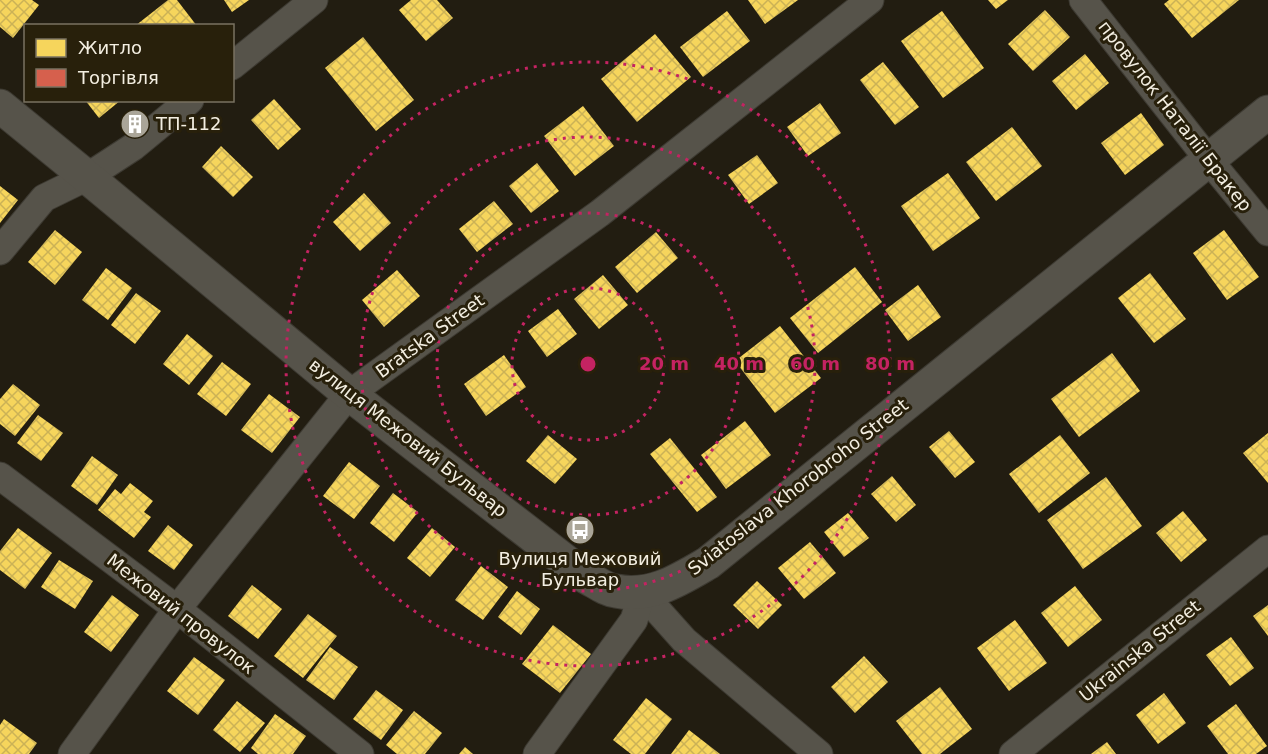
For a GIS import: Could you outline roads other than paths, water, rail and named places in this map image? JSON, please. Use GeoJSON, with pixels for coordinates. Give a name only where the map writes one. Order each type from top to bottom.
{"type":"FeatureCollection","features":[{"type":"Feature","properties":{"kind":"street"},"geometry":{"type":"LineString","coordinates":[[234,64],[314,0]]}},
{"type":"Feature","properties":{"kind":"street","name":"Bratska Street"},"geometry":{"type":"LineString","coordinates":[[72,754],[177,609],[349,394],[600,213],[870,0]]}},
{"type":"Feature","properties":{"kind":"street","name":"провулок Наталії Бракер"},"geometry":{"type":"LineString","coordinates":[[1083,0],[1268,232]]}},
{"type":"Feature","properties":{"kind":"street"},"geometry":{"type":"LineString","coordinates":[[0,251],[44,198],[87,177],[133,147],[188,102]]}},
{"type":"Feature","properties":{"kind":"street","name":"вулиця Межовий Бульвар"},"geometry":{"type":"LineString","coordinates":[[0,106],[349,394],[586,578],[615,591],[642,593]]}},
{"type":"Feature","properties":{"kind":"street","name":"Sviatoslava Khorobroho Street"},"geometry":{"type":"LineString","coordinates":[[642,593],[674,583],[708,562],[1268,112]]}},
{"type":"Feature","properties":{"kind":"street","name":"Межовий провулок"},"geometry":{"type":"LineString","coordinates":[[0,476],[177,609],[360,754]]}},
{"type":"Feature","properties":{"kind":"street","name":"Ukrainska Street"},"geometry":{"type":"LineString","coordinates":[[1012,754],[1268,549]]}},
{"type":"Feature","properties":{"kind":"street"},"geometry":{"type":"LineString","coordinates":[[537,754],[634,620],[642,593]]}},
{"type":"Feature","properties":{"kind":"street"},"geometry":{"type":"LineString","coordinates":[[642,593],[684,640],[819,754]]}},
{"type":"Feature","properties":{"kind":"place","name":"ТП-112"},"geometry":{"type":"Point","coordinates":[135,124]}},
{"type":"Feature","properties":{"kind":"place","name":"Вулиця Межовий Бульвар"},"geometry":{"type":"Point","coordinates":[580,530]}}]}
